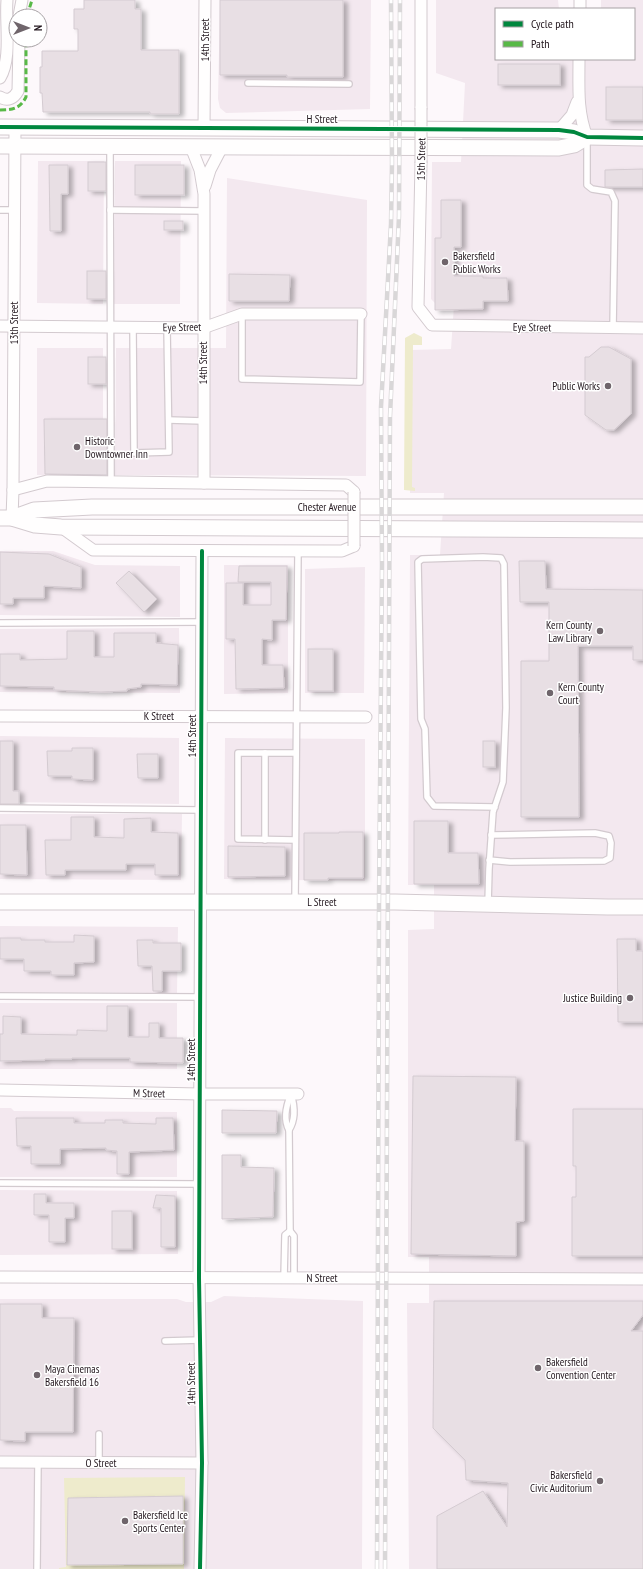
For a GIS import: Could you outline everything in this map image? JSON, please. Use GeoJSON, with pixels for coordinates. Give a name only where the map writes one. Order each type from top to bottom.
{"type":"FeatureCollection","features":[{"type":"Feature","properties":{"kind":"street"},"geometry":{"type":"LineString","coordinates":[[0,78],[3,73],[6,60],[7,0]]}},
{"type":"Feature","properties":{"kind":"street","name":"14th Street"},"geometry":{"type":"LineString","coordinates":[[204,128],[205,0]]}},
{"type":"Feature","properties":{"kind":"street","name":"15th Street"},"geometry":{"type":"LineString","coordinates":[[421,0],[421,163],[418,308],[425,316]]}},
{"type":"Feature","properties":{"kind":"street"},"geometry":{"type":"LineString","coordinates":[[0,97],[7,100],[11,99],[18,91],[19,48]]}},
{"type":"Feature","properties":{"kind":"street"},"geometry":{"type":"LineString","coordinates":[[579,60],[580,116],[587,137]]}},
{"type":"Feature","properties":{"kind":"street"},"geometry":{"type":"LineString","coordinates":[[559,130],[572,115],[579,94]]}},
{"type":"Feature","properties":{"kind":"street","name":"H Street"},"geometry":{"type":"LineString","coordinates":[[7,127],[559,130],[574,132],[587,137],[643,138]]}},
{"type":"Feature","properties":{"kind":"street","name":"13th Street"},"geometry":{"type":"LineString","coordinates":[[6,518],[13,490],[15,210],[7,146],[7,127]]}},
{"type":"Feature","properties":{"kind":"street"},"geometry":{"type":"LineString","coordinates":[[113,147],[146,140],[192,137],[197,135],[204,128]]}},
{"type":"Feature","properties":{"kind":"street","name":"H Street"},"geometry":{"type":"LineString","coordinates":[[7,146],[559,148],[574,145],[587,137]]}},
{"type":"Feature","properties":{"kind":"street","name":"14th Street"},"geometry":{"type":"LineString","coordinates":[[191,147],[200,170],[204,194],[204,483]]}},
{"type":"Feature","properties":{"kind":"street","name":"14th Street"},"geometry":{"type":"LineString","coordinates":[[204,194],[210,170],[222,147]]}},
{"type":"Feature","properties":{"kind":"street","name":"Eye Street"},"geometry":{"type":"LineString","coordinates":[[0,326],[203,328],[242,314],[361,314]]}},
{"type":"Feature","properties":{"kind":"street","name":"Eye Street"},"geometry":{"type":"LineString","coordinates":[[425,316],[432,325],[443,326],[643,328]]}},
{"type":"Feature","properties":{"kind":"street"},"geometry":{"type":"LineString","coordinates":[[13,490],[47,481],[346,485],[354,492],[354,546],[342,552],[93,550],[61,527]]}},
{"type":"Feature","properties":{"kind":"street","name":"Chester Avenue"},"geometry":{"type":"LineString","coordinates":[[6,518],[34,510],[92,507],[643,507]]}},
{"type":"Feature","properties":{"kind":"street","name":"Chester Avenue"},"geometry":{"type":"LineString","coordinates":[[6,518],[35,525],[61,527],[643,530]]}},
{"type":"Feature","properties":{"kind":"street","name":"14th Street"},"geometry":{"type":"LineString","coordinates":[[200,1569],[202,1463],[199,1184],[202,551]]}},
{"type":"Feature","properties":{"kind":"street","name":"K Street"},"geometry":{"type":"LineString","coordinates":[[0,716],[366,717]]}},
{"type":"Feature","properties":{"kind":"street","name":"L Street"},"geometry":{"type":"LineString","coordinates":[[0,902],[295,902],[601,907],[643,906]]}},
{"type":"Feature","properties":{"kind":"street","name":"M Street"},"geometry":{"type":"LineString","coordinates":[[0,1090],[200,1094],[294,1094]]}},
{"type":"Feature","properties":{"kind":"street","name":"N Street"},"geometry":{"type":"LineString","coordinates":[[0,1277],[643,1279]]}},
{"type":"Feature","properties":{"kind":"street","name":"O Street"},"geometry":{"type":"LineString","coordinates":[[0,1462],[202,1463]]}},
{"type":"Feature","properties":{"kind":"lane"},"geometry":{"type":"LineString","coordinates":[[248,83],[349,84]]}},
{"type":"Feature","properties":{"kind":"lane"},"geometry":{"type":"LineString","coordinates":[[587,137],[587,185],[592,189],[611,192],[615,201],[613,328]]}},
{"type":"Feature","properties":{"kind":"lane"},"geometry":{"type":"LineString","coordinates":[[111,482],[110,210],[113,147]]}},
{"type":"Feature","properties":{"kind":"lane"},"geometry":{"type":"LineString","coordinates":[[0,210],[15,210]]}},
{"type":"Feature","properties":{"kind":"lane"},"geometry":{"type":"LineString","coordinates":[[110,210],[204,211]]}},
{"type":"Feature","properties":{"kind":"lane"},"geometry":{"type":"LineString","coordinates":[[242,314],[242,379],[360,382],[361,314]]}},
{"type":"Feature","properties":{"kind":"lane"},"geometry":{"type":"LineString","coordinates":[[133,327],[134,453],[169,452],[167,328]]}},
{"type":"Feature","properties":{"kind":"lane"},"geometry":{"type":"LineString","coordinates":[[168,420],[203,421]]}},
{"type":"Feature","properties":{"kind":"lane"},"geometry":{"type":"LineString","coordinates":[[295,902],[295,753],[298,551]]}},
{"type":"Feature","properties":{"kind":"lane"},"geometry":{"type":"LineString","coordinates":[[488,904],[493,812],[495,807],[503,782],[506,708],[504,564],[501,558],[422,559],[418,562],[419,628],[421,719],[425,729],[426,797],[434,806],[495,807]]}},
{"type":"Feature","properties":{"kind":"lane"},"geometry":{"type":"LineString","coordinates":[[0,623],[202,622]]}},
{"type":"Feature","properties":{"kind":"lane"},"geometry":{"type":"LineString","coordinates":[[295,753],[238,753],[238,839],[295,840]]}},
{"type":"Feature","properties":{"kind":"lane"},"geometry":{"type":"LineString","coordinates":[[265,753],[266,840]]}},
{"type":"Feature","properties":{"kind":"lane"},"geometry":{"type":"LineString","coordinates":[[0,808],[201,810]]}},
{"type":"Feature","properties":{"kind":"lane"},"geometry":{"type":"LineString","coordinates":[[490,860],[510,862],[604,861],[610,858],[611,843],[609,836],[595,833],[491,835]]}},
{"type":"Feature","properties":{"kind":"lane"},"geometry":{"type":"LineString","coordinates":[[0,996],[200,997]]}},
{"type":"Feature","properties":{"kind":"lane"},"geometry":{"type":"LineString","coordinates":[[289,1278],[294,1236],[290,1231],[290,1130],[286,1124],[286,1105],[294,1094]]}},
{"type":"Feature","properties":{"kind":"lane"},"geometry":{"type":"LineString","coordinates":[[0,1183],[199,1184]]}},
{"type":"Feature","properties":{"kind":"lane"},"geometry":{"type":"LineString","coordinates":[[289,1278],[285,1235],[290,1231]]}},
{"type":"Feature","properties":{"kind":"lane"},"geometry":{"type":"LineString","coordinates":[[165,1341],[200,1340]]}},
{"type":"Feature","properties":{"kind":"lane"},"geometry":{"type":"LineString","coordinates":[[98,1463],[99,1434]]}},
{"type":"Feature","properties":{"kind":"lane"},"geometry":{"type":"LineString","coordinates":[[37,1569],[38,1462]]}},
{"type":"Feature","properties":{"kind":"shaded area"},"geometry":{"type":"Polygon","coordinates":[[[220,0],[371,0],[370,109],[226,113],[220,108],[218,99],[220,0]]]}},
{"type":"Feature","properties":{"kind":"shaded area"},"geometry":{"type":"Polygon","coordinates":[[[436,0],[558,0],[559,8],[495,8],[495,60],[635,60],[635,8],[601,8],[601,0],[643,0],[643,1569],[409,1569],[407,1303],[429,1303],[429,1257],[408,1257],[408,930],[434,929],[434,885],[408,885],[410,555],[440,555],[444,493],[410,493],[411,350],[451,349],[454,305],[437,305],[431,299],[432,162],[461,162],[465,83],[436,73],[436,0]]]}},
{"type":"Feature","properties":{"kind":"shaded area"},"geometry":{"type":"Polygon","coordinates":[[[38,161],[104,161],[103,304],[37,303],[38,161]]]}},
{"type":"Feature","properties":{"kind":"shaded area"},"geometry":{"type":"Polygon","coordinates":[[[115,161],[181,161],[180,304],[114,304],[115,161]]]}},
{"type":"Feature","properties":{"kind":"shaded area"},"geometry":{"type":"Polygon","coordinates":[[[227,178],[367,200],[366,476],[115,475],[116,348],[226,348],[227,178]]]}},
{"type":"Feature","properties":{"kind":"shaded area"},"geometry":{"type":"Polygon","coordinates":[[[414,333],[422,337],[422,345],[413,345],[412,487],[415,488],[415,491],[404,490],[405,338],[414,333]]]}},
{"type":"Feature","properties":{"kind":"shaded area"},"geometry":{"type":"Polygon","coordinates":[[[37,348],[103,348],[103,476],[37,475],[37,348]]]}},
{"type":"Feature","properties":{"kind":"shaded area"},"geometry":{"type":"Polygon","coordinates":[[[0,551],[53,551],[95,565],[180,566],[180,617],[0,615],[0,551]]]}},
{"type":"Feature","properties":{"kind":"shaded area"},"geometry":{"type":"Polygon","coordinates":[[[224,565],[288,565],[288,693],[224,694],[224,565]]]}},
{"type":"Feature","properties":{"kind":"shaded area"},"geometry":{"type":"Polygon","coordinates":[[[365,567],[364,693],[305,693],[305,569],[365,567]]]}},
{"type":"Feature","properties":{"kind":"shaded area"},"geometry":{"type":"Polygon","coordinates":[[[179,628],[180,693],[0,692],[0,629],[179,628]]]}},
{"type":"Feature","properties":{"kind":"shaded area"},"geometry":{"type":"Polygon","coordinates":[[[0,736],[179,738],[179,804],[0,802],[0,736]]]}},
{"type":"Feature","properties":{"kind":"shaded area"},"geometry":{"type":"Polygon","coordinates":[[[225,738],[365,739],[365,881],[224,879],[225,738]]]}},
{"type":"Feature","properties":{"kind":"shaded area"},"geometry":{"type":"Polygon","coordinates":[[[0,814],[182,814],[181,880],[0,879],[0,814]]]}},
{"type":"Feature","properties":{"kind":"shaded area"},"geometry":{"type":"Polygon","coordinates":[[[0,926],[178,927],[177,993],[0,992],[0,926]]]}},
{"type":"Feature","properties":{"kind":"shaded area"},"geometry":{"type":"Polygon","coordinates":[[[0,1003],[177,1003],[177,1069],[0,1069],[0,1003]]]}},
{"type":"Feature","properties":{"kind":"shaded area"},"geometry":{"type":"Polygon","coordinates":[[[0,1108],[11,1108],[14,1111],[177,1112],[177,1177],[0,1177],[0,1108]]]}},
{"type":"Feature","properties":{"kind":"shaded area"},"geometry":{"type":"Polygon","coordinates":[[[0,1190],[177,1191],[178,1254],[0,1255],[0,1190]]]}},
{"type":"Feature","properties":{"kind":"shaded area"},"geometry":{"type":"Polygon","coordinates":[[[224,1296],[363,1301],[362,1569],[0,1569],[0,1299],[177,1299],[186,1302],[211,1302],[224,1296]]]}},
{"type":"Feature","properties":{"kind":"shaded area","name":"Bakersfield Ice Sports Center"},"geometry":{"type":"Polygon","coordinates":[[[185,1477],[184,1569],[59,1569],[66,1567],[64,1478],[185,1477]]]}},
{"type":"Feature","properties":{"kind":"building"},"geometry":{"type":"Polygon","coordinates":[[[84,0],[135,0],[135,9],[141,9],[141,50],[179,50],[179,114],[150,114],[150,112],[43,112],[42,93],[40,93],[40,67],[42,67],[42,51],[78,51],[78,29],[74,29],[74,9],[84,9],[84,0]]]}},
{"type":"Feature","properties":{"kind":"building"},"geometry":{"type":"Polygon","coordinates":[[[220,0],[343,0],[343,77],[220,75],[220,0]]]}},
{"type":"Feature","properties":{"kind":"building"},"geometry":{"type":"Polygon","coordinates":[[[498,64],[560,64],[560,85],[498,85],[498,64]]]}},
{"type":"Feature","properties":{"kind":"building"},"geometry":{"type":"Polygon","coordinates":[[[606,87],[643,87],[643,120],[606,120],[606,87]]]}},
{"type":"Feature","properties":{"kind":"building"},"geometry":{"type":"Polygon","coordinates":[[[88,162],[106,162],[106,191],[88,191],[88,162]]]}},
{"type":"Feature","properties":{"kind":"building"},"geometry":{"type":"Polygon","coordinates":[[[49,165],[68,165],[68,194],[61,194],[61,231],[50,231],[49,165]]]}},
{"type":"Feature","properties":{"kind":"building"},"geometry":{"type":"Polygon","coordinates":[[[135,165],[184,165],[184,195],[135,195],[135,165]]]}},
{"type":"Feature","properties":{"kind":"building"},"geometry":{"type":"Polygon","coordinates":[[[643,169],[643,187],[605,187],[605,170],[643,169]]]}},
{"type":"Feature","properties":{"kind":"building"},"geometry":{"type":"Polygon","coordinates":[[[441,200],[461,200],[461,247],[454,247],[454,276],[507,278],[508,301],[483,301],[483,309],[435,310],[435,238],[441,238],[441,200]]]}},
{"type":"Feature","properties":{"kind":"building"},"geometry":{"type":"Polygon","coordinates":[[[164,221],[183,221],[183,230],[164,230],[164,221]]]}},
{"type":"Feature","properties":{"kind":"building"},"geometry":{"type":"Polygon","coordinates":[[[87,271],[106,271],[106,299],[87,299],[87,271]]]}},
{"type":"Feature","properties":{"kind":"building"},"geometry":{"type":"Polygon","coordinates":[[[229,274],[290,275],[289,301],[229,301],[229,274]]]}},
{"type":"Feature","properties":{"kind":"building","name":"Public Works"},"geometry":{"type":"Polygon","coordinates":[[[601,347],[609,347],[631,359],[631,414],[614,430],[606,430],[585,415],[585,357],[589,357],[601,347]]]}},
{"type":"Feature","properties":{"kind":"building"},"geometry":{"type":"Polygon","coordinates":[[[88,357],[106,357],[106,384],[88,384],[88,357]]]}},
{"type":"Feature","properties":{"kind":"building","name":"Historic Downtowner Inn"},"geometry":{"type":"Polygon","coordinates":[[[44,419],[107,419],[107,475],[45,474],[44,419]]]}},
{"type":"Feature","properties":{"kind":"building"},"geometry":{"type":"Polygon","coordinates":[[[0,552],[49,554],[81,567],[81,588],[44,586],[44,598],[13,598],[13,604],[0,604],[0,552]]]}},
{"type":"Feature","properties":{"kind":"building","name":"Kern County Court"},"geometry":{"type":"Polygon","coordinates":[[[519,561],[545,561],[546,589],[643,590],[643,660],[633,660],[633,646],[578,646],[579,817],[521,817],[521,661],[549,661],[549,602],[520,602],[519,561]]]}},
{"type":"Feature","properties":{"kind":"building"},"geometry":{"type":"Polygon","coordinates":[[[239,566],[287,566],[286,620],[272,620],[272,640],[262,639],[262,665],[283,665],[284,688],[236,689],[235,639],[226,639],[226,583],[243,583],[243,605],[271,605],[271,582],[238,582],[239,566]]]}},
{"type":"Feature","properties":{"kind":"building"},"geometry":{"type":"Polygon","coordinates":[[[129,571],[157,599],[144,612],[116,583],[129,571]]]}},
{"type":"Feature","properties":{"kind":"building"},"geometry":{"type":"Polygon","coordinates":[[[67,631],[94,631],[94,657],[114,657],[114,633],[156,633],[156,643],[178,645],[177,685],[141,684],[141,687],[127,689],[127,691],[100,692],[54,690],[54,687],[0,686],[0,654],[20,654],[20,660],[67,659],[67,631]]]}},
{"type":"Feature","properties":{"kind":"building"},"geometry":{"type":"Polygon","coordinates":[[[308,649],[333,649],[333,691],[308,691],[308,649]]]}},
{"type":"Feature","properties":{"kind":"building"},"geometry":{"type":"Polygon","coordinates":[[[0,741],[13,741],[13,791],[19,791],[19,804],[0,804],[0,741]]]}},
{"type":"Feature","properties":{"kind":"building"},"geometry":{"type":"Polygon","coordinates":[[[483,741],[495,741],[495,767],[483,767],[483,741]]]}},
{"type":"Feature","properties":{"kind":"building"},"geometry":{"type":"Polygon","coordinates":[[[72,748],[93,748],[93,780],[72,779],[72,776],[48,776],[47,751],[72,751],[72,748]]]}},
{"type":"Feature","properties":{"kind":"building"},"geometry":{"type":"Polygon","coordinates":[[[137,754],[158,754],[158,778],[138,778],[137,754]]]}},
{"type":"Feature","properties":{"kind":"building"},"geometry":{"type":"Polygon","coordinates":[[[71,817],[94,817],[94,837],[124,838],[124,819],[151,818],[151,832],[178,833],[178,875],[155,875],[155,864],[126,864],[126,870],[65,870],[65,875],[46,875],[45,840],[71,840],[71,817]]]}},
{"type":"Feature","properties":{"kind":"building"},"geometry":{"type":"Polygon","coordinates":[[[414,821],[448,821],[448,853],[478,853],[479,884],[414,884],[414,821]]]}},
{"type":"Feature","properties":{"kind":"building"},"geometry":{"type":"Polygon","coordinates":[[[0,825],[26,825],[27,875],[0,874],[0,825]]]}},
{"type":"Feature","properties":{"kind":"building"},"geometry":{"type":"Polygon","coordinates":[[[363,832],[363,878],[304,880],[304,833],[363,832]]]}},
{"type":"Feature","properties":{"kind":"building"},"geometry":{"type":"Polygon","coordinates":[[[228,846],[285,847],[285,876],[228,877],[228,846]]]}},
{"type":"Feature","properties":{"kind":"building"},"geometry":{"type":"Polygon","coordinates":[[[74,935],[94,936],[94,962],[74,963],[74,975],[51,975],[51,971],[24,971],[24,959],[0,959],[0,938],[45,940],[45,942],[74,942],[74,935]]]}},
{"type":"Feature","properties":{"kind":"building","name":"Justice Building"},"geometry":{"type":"Polygon","coordinates":[[[617,939],[636,939],[636,951],[643,951],[643,1022],[618,1022],[617,939]]]}},
{"type":"Feature","properties":{"kind":"building"},"geometry":{"type":"Polygon","coordinates":[[[137,940],[153,940],[153,943],[181,943],[181,971],[162,971],[162,991],[153,991],[152,966],[138,966],[137,940]]]}},
{"type":"Feature","properties":{"kind":"building"},"geometry":{"type":"Polygon","coordinates":[[[107,1006],[128,1006],[128,1037],[149,1037],[149,1023],[159,1023],[159,1038],[183,1038],[183,1063],[130,1062],[130,1058],[72,1058],[0,1061],[0,1034],[3,1034],[3,1016],[21,1017],[21,1034],[77,1035],[77,1030],[107,1031],[107,1006]]]}},
{"type":"Feature","properties":{"kind":"building"},"geometry":{"type":"Polygon","coordinates":[[[413,1076],[516,1077],[515,1141],[524,1141],[524,1221],[516,1222],[516,1256],[411,1254],[413,1076]]]}},
{"type":"Feature","properties":{"kind":"building"},"geometry":{"type":"Polygon","coordinates":[[[573,1109],[643,1109],[643,1256],[572,1256],[572,1197],[576,1197],[576,1166],[573,1166],[573,1109]]]}},
{"type":"Feature","properties":{"kind":"building"},"geometry":{"type":"Polygon","coordinates":[[[222,1110],[277,1111],[276,1133],[222,1133],[222,1110]]]}},
{"type":"Feature","properties":{"kind":"building"},"geometry":{"type":"Polygon","coordinates":[[[16,1118],[74,1118],[74,1123],[105,1123],[105,1120],[123,1120],[123,1123],[156,1124],[156,1118],[173,1118],[174,1150],[129,1152],[129,1174],[117,1174],[117,1151],[106,1150],[106,1148],[60,1149],[60,1164],[31,1164],[31,1146],[17,1146],[16,1118]]]}},
{"type":"Feature","properties":{"kind":"building"},"geometry":{"type":"Polygon","coordinates":[[[222,1155],[241,1155],[241,1167],[274,1168],[273,1217],[222,1219],[222,1155]]]}},
{"type":"Feature","properties":{"kind":"building"},"geometry":{"type":"Polygon","coordinates":[[[34,1194],[46,1194],[46,1203],[74,1203],[74,1218],[65,1218],[65,1242],[49,1242],[49,1215],[34,1215],[34,1194]]]}},
{"type":"Feature","properties":{"kind":"building"},"geometry":{"type":"Polygon","coordinates":[[[156,1195],[175,1196],[175,1247],[161,1247],[161,1208],[153,1208],[156,1195]]]}},
{"type":"Feature","properties":{"kind":"building"},"geometry":{"type":"Polygon","coordinates":[[[112,1211],[132,1211],[132,1249],[112,1249],[112,1211]]]}},
{"type":"Feature","properties":{"kind":"building","name":"Bakersfield Convention Center"},"geometry":{"type":"Polygon","coordinates":[[[434,1301],[643,1301],[643,1315],[631,1331],[643,1331],[643,1569],[437,1569],[437,1516],[483,1491],[507,1527],[508,1483],[466,1480],[465,1460],[433,1428],[434,1301]]]}},
{"type":"Feature","properties":{"kind":"building","name":"Maya Cinemas Bakersfield 16"},"geometry":{"type":"Polygon","coordinates":[[[0,1304],[42,1304],[42,1318],[74,1318],[73,1432],[25,1432],[25,1441],[0,1440],[0,1304]]]}},
{"type":"Feature","properties":{"kind":"building","name":"Bakersfield Ice Sports Center"},"geometry":{"type":"Polygon","coordinates":[[[183,1496],[183,1564],[67,1565],[68,1498],[183,1496]]]}},
{"type":"Feature","properties":{"kind":"railway"},"geometry":{"type":"LineString","coordinates":[[377,1569],[379,902],[382,565],[381,407],[391,224],[391,0]]}},
{"type":"Feature","properties":{"kind":"railway"},"geometry":{"type":"LineString","coordinates":[[385,1569],[390,417],[399,216],[400,0]]}},
{"type":"Feature","properties":{"kind":"marked path"},"geometry":{"type":"LineString","coordinates":[[30,8],[32,0]]}},
{"type":"Feature","properties":{"kind":"marked path"},"geometry":{"type":"LineString","coordinates":[[0,110],[15,108],[21,104],[26,97],[26,48]]}},
{"type":"Feature","properties":{"kind":"cycle path"},"geometry":{"type":"LineString","coordinates":[[0,127],[559,130],[574,132],[587,137],[643,138]]}},
{"type":"Feature","properties":{"kind":"cycle path"},"geometry":{"type":"LineString","coordinates":[[200,1569],[202,1463],[199,1278],[202,551]]}},
{"type":"Feature","properties":{"kind":"place","name":"Bakersfield Public Works"},"geometry":{"type":"Point","coordinates":[445,262]}},
{"type":"Feature","properties":{"kind":"place","name":"Public Works"},"geometry":{"type":"Point","coordinates":[608,386]}},
{"type":"Feature","properties":{"kind":"place","name":"Historic Downtowner Inn"},"geometry":{"type":"Point","coordinates":[77,447]}},
{"type":"Feature","properties":{"kind":"place","name":"Kern County Law Library"},"geometry":{"type":"Point","coordinates":[600,631]}},
{"type":"Feature","properties":{"kind":"place","name":"Kern County Court"},"geometry":{"type":"Point","coordinates":[550,693]}},
{"type":"Feature","properties":{"kind":"place","name":"Justice Building"},"geometry":{"type":"Point","coordinates":[630,998]}},
{"type":"Feature","properties":{"kind":"place","name":"Bakersfield Convention Center"},"geometry":{"type":"Point","coordinates":[538,1368]}},
{"type":"Feature","properties":{"kind":"place","name":"Maya Cinemas Bakersfield 16"},"geometry":{"type":"Point","coordinates":[37,1375]}},
{"type":"Feature","properties":{"kind":"place","name":"Bakersfield Civic Auditorium"},"geometry":{"type":"Point","coordinates":[600,1481]}},
{"type":"Feature","properties":{"kind":"place","name":"Bakersfield Ice Sports Center"},"geometry":{"type":"Point","coordinates":[125,1521]}}]}
